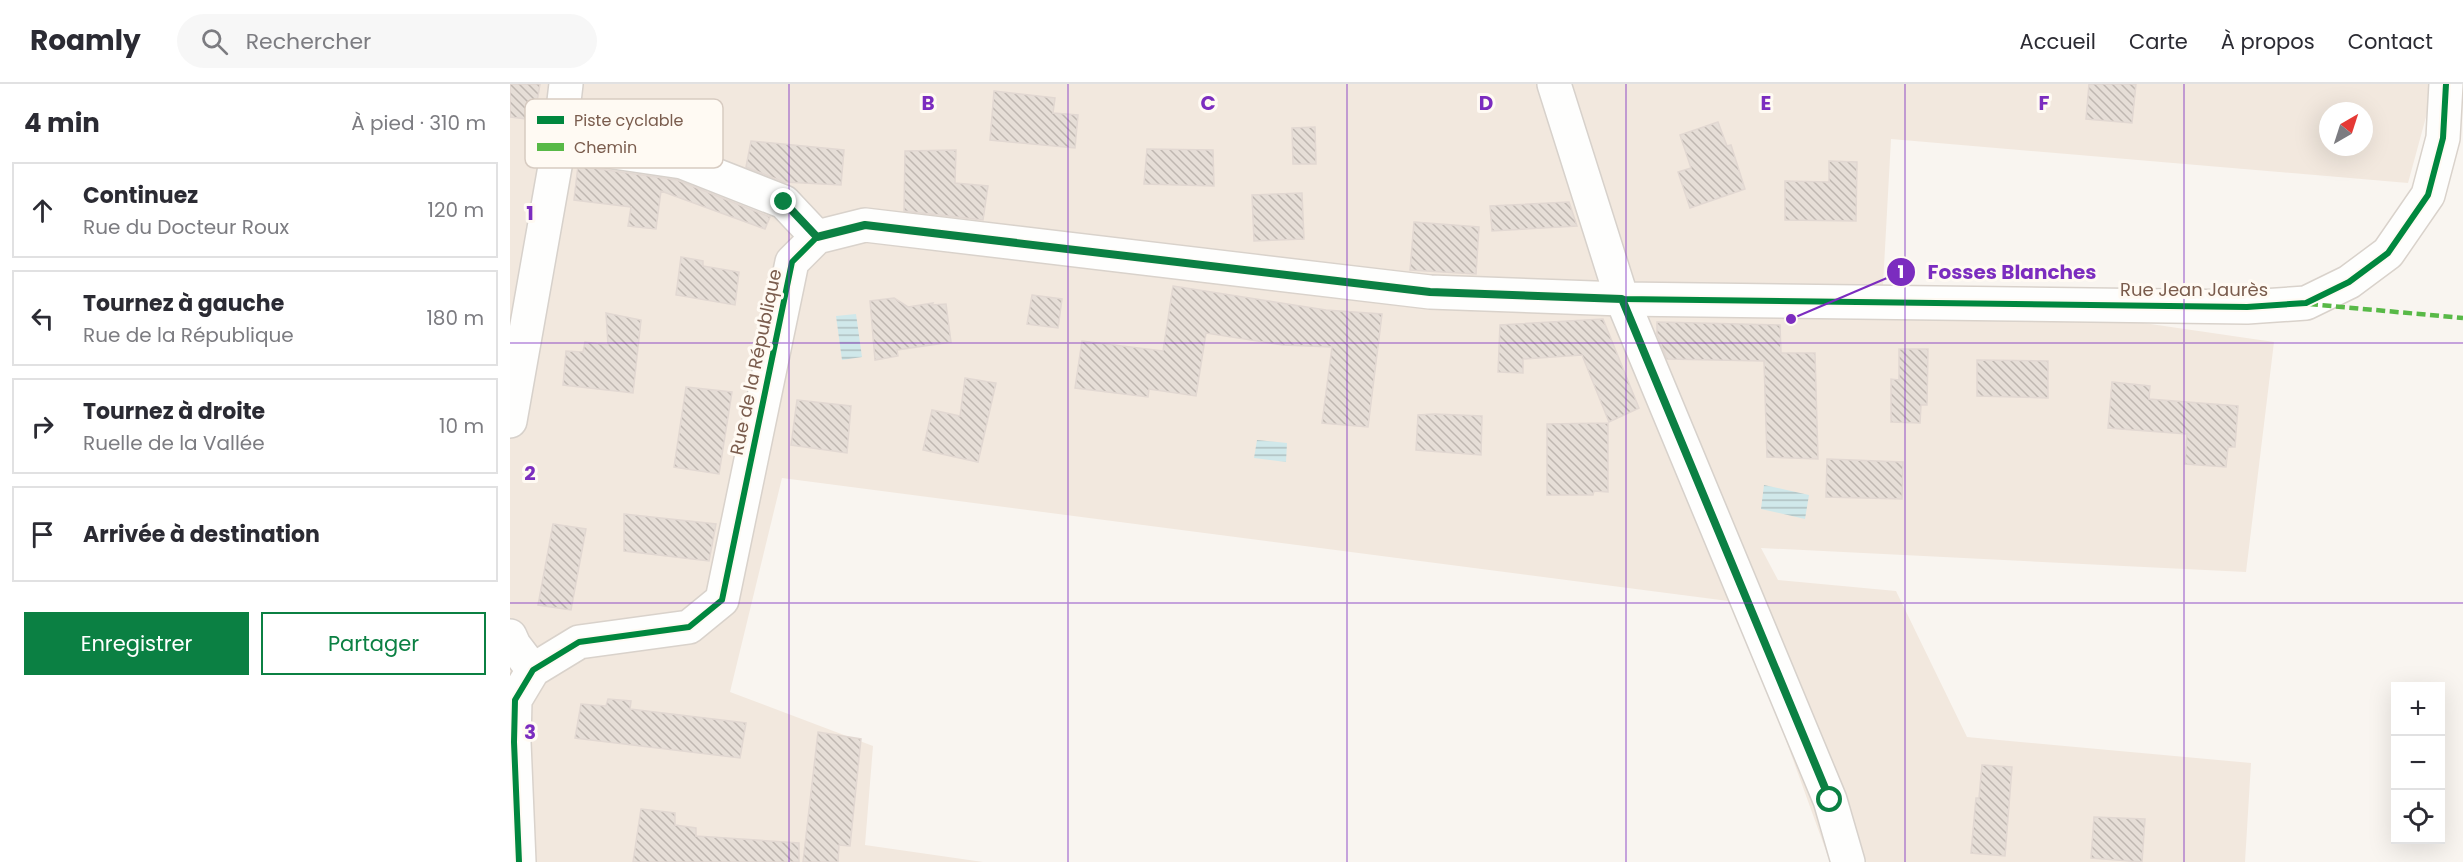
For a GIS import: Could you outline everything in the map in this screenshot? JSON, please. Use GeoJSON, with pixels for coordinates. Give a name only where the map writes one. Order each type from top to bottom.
{"type":"FeatureCollection","features":[{"type":"Feature","properties":{"kind":"street"},"geometry":{"type":"LineString","coordinates":[[564,99],[566,84]]}},
{"type":"Feature","properties":{"kind":"street"},"geometry":{"type":"LineString","coordinates":[[1554,84],[1622,299],[1830,800],[1848,862]]}},
{"type":"Feature","properties":{"kind":"street","name":"Rue Jean Jaurès"},"geometry":{"type":"LineString","coordinates":[[1622,299],[2247,307],[2306,303],[2349,282],[2388,253],[2428,195],[2443,138],[2446,84]]}},
{"type":"Feature","properties":{"kind":"street"},"geometry":{"type":"LineString","coordinates":[[510,422],[555,168]]}},
{"type":"Feature","properties":{"kind":"street"},"geometry":{"type":"LineString","coordinates":[[697,168],[784,202],[817,237],[865,225],[1430,292],[1622,299]]}},
{"type":"Feature","properties":{"kind":"street","name":"Rue de la République"},"geometry":{"type":"LineString","coordinates":[[533,670],[579,642],[689,627],[722,600],[792,262],[817,237]]}},
{"type":"Feature","properties":{"kind":"street"},"geometry":{"type":"LineString","coordinates":[[510,636],[533,670],[515,700],[514,742],[519,862]]}},
{"type":"Feature","properties":{"kind":"shaded area"},"geometry":{"type":"Polygon","coordinates":[[[510,84],[2435,84],[2408,183],[1891,139],[1883,285],[2274,342],[2246,572],[1761,548],[1778,580],[1896,591],[1967,737],[2251,763],[2245,862],[1830,862],[1736,602],[782,478],[730,692],[873,746],[865,845],[983,862],[510,862],[510,84]]]}},
{"type":"Feature","properties":{"kind":"water"},"geometry":{"type":"Polygon","coordinates":[[[856,314],[862,357],[842,360],[836,316],[856,314]]]}},
{"type":"Feature","properties":{"kind":"water"},"geometry":{"type":"Polygon","coordinates":[[[1257,440],[1287,443],[1286,462],[1254,458],[1257,440]]]}},
{"type":"Feature","properties":{"kind":"water"},"geometry":{"type":"Polygon","coordinates":[[[1764,485],[1809,495],[1805,519],[1761,509],[1764,485]]]}},
{"type":"Feature","properties":{"kind":"building"},"geometry":{"type":"Polygon","coordinates":[[[510,84],[540,84],[538,99],[525,99],[525,119],[510,117],[510,84]]]}},
{"type":"Feature","properties":{"kind":"building"},"geometry":{"type":"Polygon","coordinates":[[[2089,84],[2136,84],[2132,123],[2086,119],[2089,84]]]}},
{"type":"Feature","properties":{"kind":"building"},"geometry":{"type":"Polygon","coordinates":[[[994,91],[1055,98],[1053,113],[1078,115],[1075,148],[990,140],[994,91]]]}},
{"type":"Feature","properties":{"kind":"building"},"geometry":{"type":"Polygon","coordinates":[[[1718,122],[1727,146],[1731,145],[1745,189],[1690,208],[1678,172],[1691,168],[1680,135],[1718,122]]]}},
{"type":"Feature","properties":{"kind":"building"},"geometry":{"type":"Polygon","coordinates":[[[1315,127],[1316,164],[1293,164],[1292,128],[1315,127]]]}},
{"type":"Feature","properties":{"kind":"building"},"geometry":{"type":"Polygon","coordinates":[[[751,141],[844,150],[841,185],[784,182],[746,167],[751,141]]]}},
{"type":"Feature","properties":{"kind":"building"},"geometry":{"type":"Polygon","coordinates":[[[1147,149],[1213,150],[1214,186],[1144,184],[1147,149]]]}},
{"type":"Feature","properties":{"kind":"building"},"geometry":{"type":"Polygon","coordinates":[[[956,150],[955,183],[988,186],[983,220],[904,211],[905,151],[956,150]]]}},
{"type":"Feature","properties":{"kind":"building"},"geometry":{"type":"Polygon","coordinates":[[[1829,161],[1857,162],[1856,221],[1785,220],[1785,181],[1829,182],[1829,161]]]}},
{"type":"Feature","properties":{"kind":"building"},"geometry":{"type":"Polygon","coordinates":[[[578,168],[592,168],[677,180],[770,217],[765,229],[661,191],[656,229],[628,226],[631,207],[574,200],[578,168]]]}},
{"type":"Feature","properties":{"kind":"building"},"geometry":{"type":"Polygon","coordinates":[[[1302,193],[1304,239],[1254,241],[1252,195],[1302,193]]]}},
{"type":"Feature","properties":{"kind":"building"},"geometry":{"type":"Polygon","coordinates":[[[1569,202],[1577,226],[1492,231],[1490,206],[1569,202]]]}},
{"type":"Feature","properties":{"kind":"building"},"geometry":{"type":"Polygon","coordinates":[[[1414,222],[1479,227],[1476,274],[1410,270],[1414,222]]]}},
{"type":"Feature","properties":{"kind":"building"},"geometry":{"type":"Polygon","coordinates":[[[681,257],[703,261],[703,266],[739,272],[735,305],[676,295],[681,257]]]}},
{"type":"Feature","properties":{"kind":"building"},"geometry":{"type":"Polygon","coordinates":[[[1173,286],[1326,310],[1382,314],[1368,427],[1322,423],[1332,347],[1283,345],[1206,333],[1196,396],[1149,389],[1148,397],[1075,388],[1082,341],[1163,351],[1173,286]]]}},
{"type":"Feature","properties":{"kind":"building"},"geometry":{"type":"Polygon","coordinates":[[[1032,295],[1062,299],[1058,328],[1027,324],[1032,295]]]}},
{"type":"Feature","properties":{"kind":"building"},"geometry":{"type":"Polygon","coordinates":[[[894,298],[908,307],[933,303],[932,305],[946,304],[951,342],[897,350],[898,356],[875,360],[870,301],[894,298]]]}},
{"type":"Feature","properties":{"kind":"building"},"geometry":{"type":"Polygon","coordinates":[[[606,313],[641,320],[633,393],[563,385],[566,351],[583,352],[585,342],[608,345],[606,313]]]}},
{"type":"Feature","properties":{"kind":"building"},"geometry":{"type":"Polygon","coordinates":[[[1603,319],[1639,408],[1609,422],[1582,355],[1523,359],[1523,373],[1498,372],[1500,325],[1603,319]]]}},
{"type":"Feature","properties":{"kind":"building"},"geometry":{"type":"Polygon","coordinates":[[[1657,322],[1780,325],[1781,353],[1815,353],[1818,459],[1767,457],[1764,361],[1667,359],[1657,334],[1657,322]]]}},
{"type":"Feature","properties":{"kind":"building"},"geometry":{"type":"Polygon","coordinates":[[[1899,349],[1928,349],[1927,405],[1921,405],[1920,423],[1891,422],[1891,379],[1899,380],[1899,349]]]}},
{"type":"Feature","properties":{"kind":"building"},"geometry":{"type":"Polygon","coordinates":[[[1977,360],[2048,361],[2048,398],[1977,396],[1977,360]]]}},
{"type":"Feature","properties":{"kind":"building"},"geometry":{"type":"Polygon","coordinates":[[[965,378],[996,383],[978,462],[923,450],[932,410],[960,416],[965,378]]]}},
{"type":"Feature","properties":{"kind":"building"},"geometry":{"type":"Polygon","coordinates":[[[2112,382],[2150,386],[2149,399],[2238,406],[2235,447],[2228,447],[2226,467],[2185,464],[2187,434],[2108,428],[2112,382]]]}},
{"type":"Feature","properties":{"kind":"building"},"geometry":{"type":"Polygon","coordinates":[[[686,387],[732,392],[719,474],[674,467],[686,387]]]}},
{"type":"Feature","properties":{"kind":"building"},"geometry":{"type":"Polygon","coordinates":[[[797,400],[851,406],[847,453],[791,445],[797,400]]]}},
{"type":"Feature","properties":{"kind":"building"},"geometry":{"type":"Polygon","coordinates":[[[1418,415],[1482,416],[1481,455],[1416,450],[1418,415]]]}},
{"type":"Feature","properties":{"kind":"building"},"geometry":{"type":"Polygon","coordinates":[[[1608,423],[1608,492],[1594,491],[1593,495],[1547,495],[1547,424],[1608,423]]]}},
{"type":"Feature","properties":{"kind":"building"},"geometry":{"type":"Polygon","coordinates":[[[1827,459],[1903,462],[1902,499],[1826,497],[1827,459]]]}},
{"type":"Feature","properties":{"kind":"building"},"geometry":{"type":"Polygon","coordinates":[[[624,514],[716,524],[709,561],[624,551],[624,514]]]}},
{"type":"Feature","properties":{"kind":"building"},"geometry":{"type":"Polygon","coordinates":[[[553,524],[586,529],[571,610],[538,605],[553,524]]]}},
{"type":"Feature","properties":{"kind":"building"},"geometry":{"type":"Polygon","coordinates":[[[608,699],[631,701],[630,709],[746,723],[740,758],[575,738],[581,704],[606,706],[608,699]]]}},
{"type":"Feature","properties":{"kind":"building"},"geometry":{"type":"Polygon","coordinates":[[[818,732],[861,739],[850,846],[839,845],[838,862],[803,862],[818,732]]]}},
{"type":"Feature","properties":{"kind":"building"},"geometry":{"type":"Polygon","coordinates":[[[1982,765],[2012,767],[2005,856],[1971,853],[1976,798],[1979,798],[1982,765]]]}},
{"type":"Feature","properties":{"kind":"building"},"geometry":{"type":"Polygon","coordinates":[[[641,809],[675,813],[675,825],[696,828],[696,836],[799,843],[799,862],[633,862],[641,809]]]}},
{"type":"Feature","properties":{"kind":"building"},"geometry":{"type":"Polygon","coordinates":[[[2094,817],[2145,819],[2142,862],[2091,858],[2094,817]]]}},
{"type":"Feature","properties":{"kind":"marked path"},"geometry":{"type":"LineString","coordinates":[[2309,304],[2463,318]]}},
{"type":"Feature","properties":{"kind":"cycle path"},"geometry":{"type":"LineString","coordinates":[[519,862],[514,742],[515,700],[533,670],[579,642],[689,627],[722,600],[792,262],[817,237],[865,225],[1430,292],[1622,299],[2247,307],[2306,303],[2349,282],[2388,253],[2428,195],[2443,138],[2446,84]]}},
{"type":"Feature","properties":{"kind":"place","name":"Fosses Blanches"},"geometry":{"type":"Point","coordinates":[1791,319]}},
{"type":"Feature","properties":{"kind":"route"},"geometry":{"type":"LineString","coordinates":[[784,202],[817,237],[865,225],[1430,292],[1622,299],[1830,800]]}}]}
